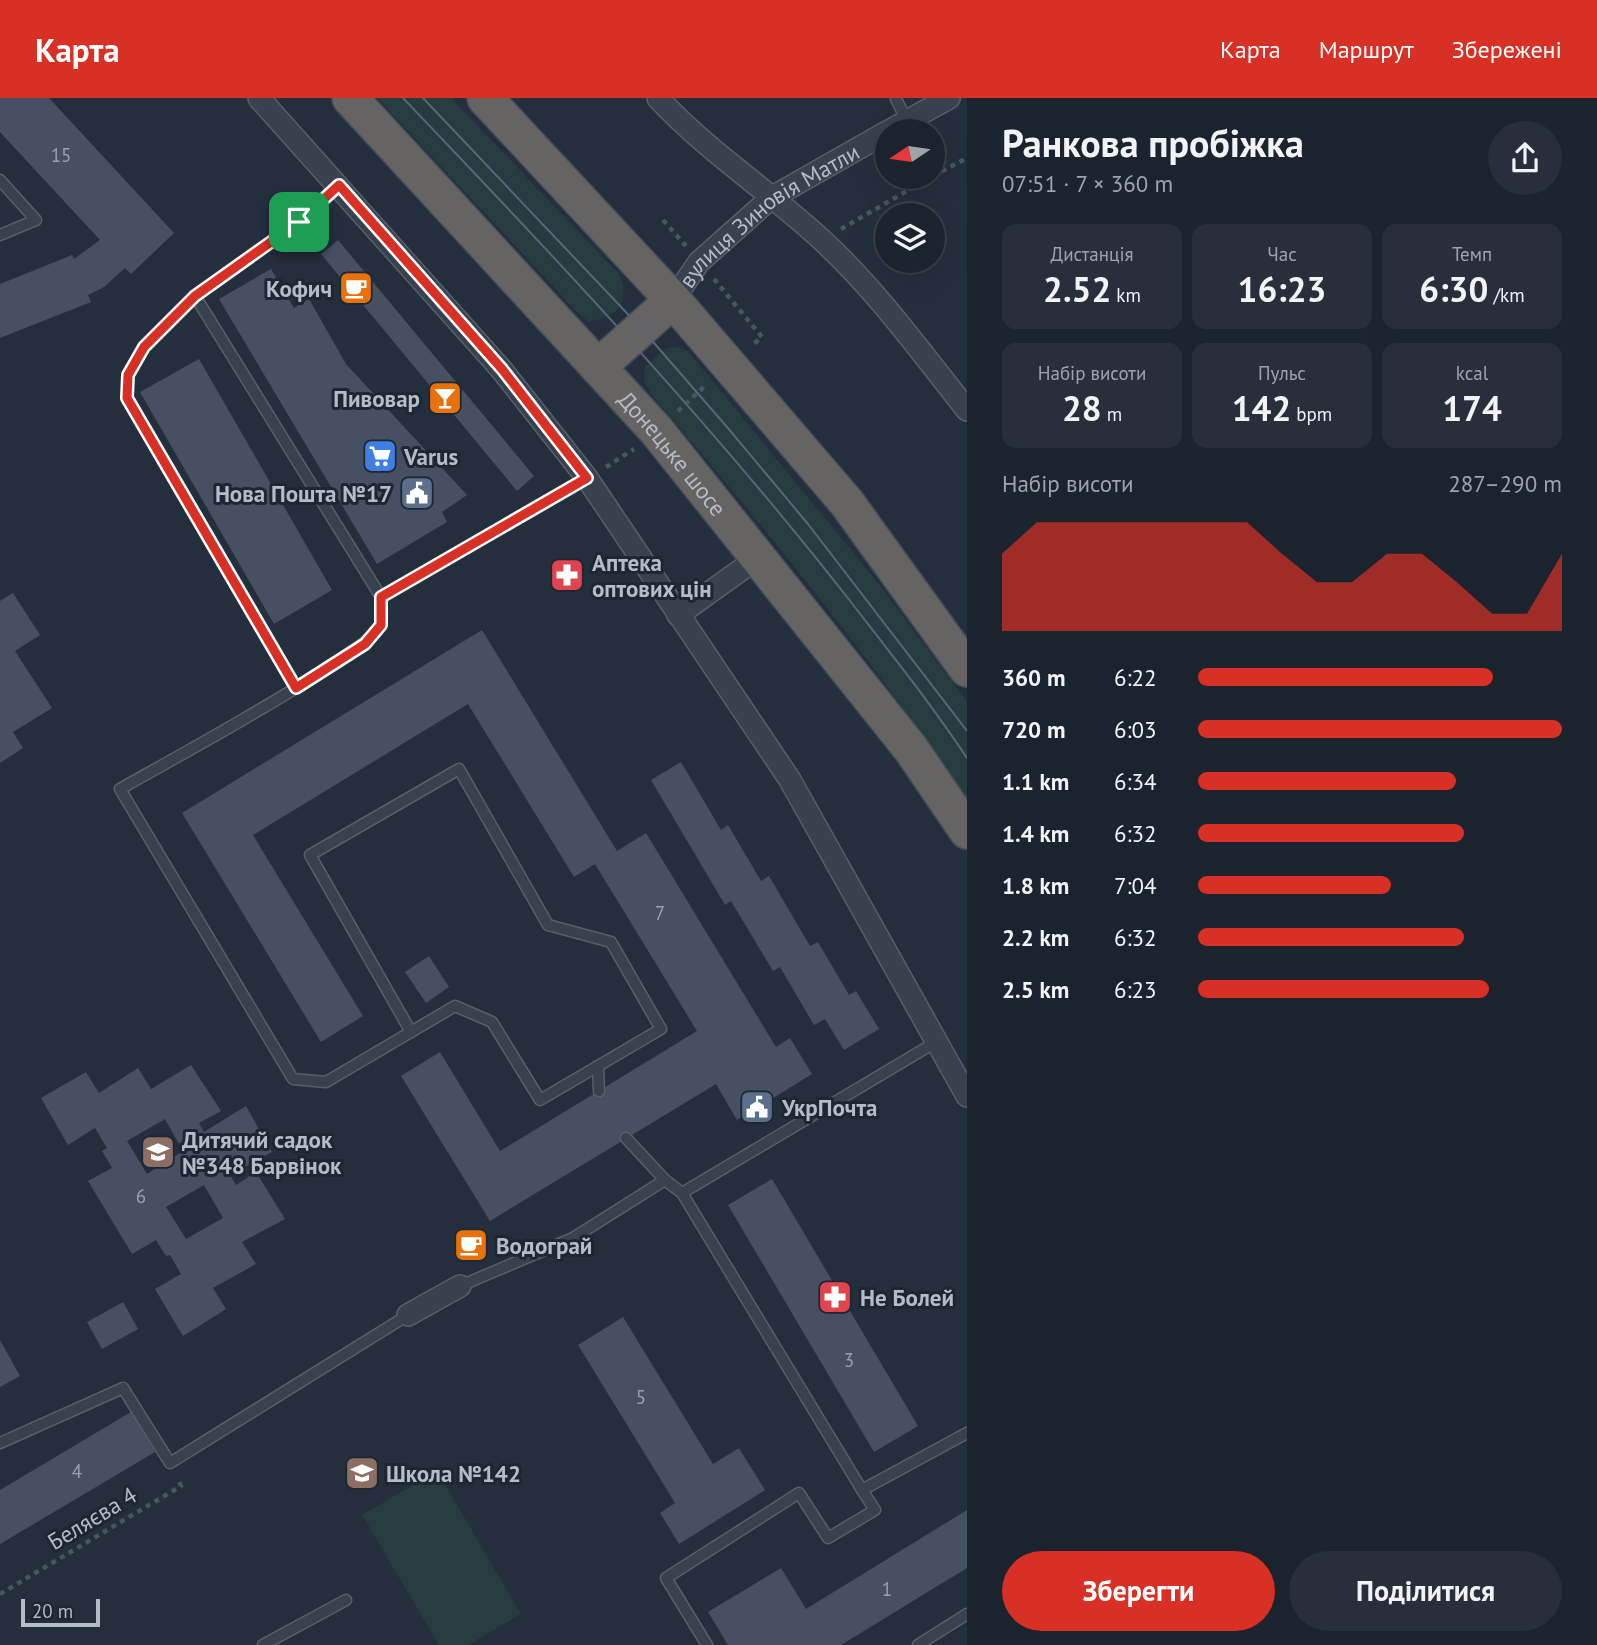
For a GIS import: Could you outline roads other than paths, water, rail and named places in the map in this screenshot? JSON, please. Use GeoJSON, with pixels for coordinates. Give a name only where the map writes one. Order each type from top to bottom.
{"type":"FeatureCollection","features":[{"type":"Feature","properties":{"kind":"highway","name":"Донецьке шосе"},"geometry":{"type":"LineString","coordinates":[[350,98],[656,430],[911,749],[967,831]]}},
{"type":"Feature","properties":{"kind":"highway"},"geometry":{"type":"LineString","coordinates":[[485,98],[673,300],[847,503],[967,669]]}},
{"type":"Feature","properties":{"kind":"highway","name":"вулиця Зиновія Матли"},"geometry":{"type":"LineString","coordinates":[[598,367],[673,300]]}},
{"type":"Feature","properties":{"kind":"street"},"geometry":{"type":"LineString","coordinates":[[259,98],[502,369],[587,478],[790,780],[967,1096]]}},
{"type":"Feature","properties":{"kind":"street"},"geometry":{"type":"LineString","coordinates":[[658,98],[687,129],[823,241],[889,311],[967,410]]}},
{"type":"Feature","properties":{"kind":"street","name":"вулиця Зиновія Матли"},"geometry":{"type":"LineString","coordinates":[[911,119],[949,98]]}},
{"type":"Feature","properties":{"kind":"street","name":"вулиця Зиновія Матли"},"geometry":{"type":"LineString","coordinates":[[673,300],[699,262],[771,198],[875,139]]}},
{"type":"Feature","properties":{"kind":"street"},"geometry":{"type":"LineString","coordinates":[[678,615],[759,557]]}},
{"type":"Feature","properties":{"kind":"street"},"geometry":{"type":"LineString","coordinates":[[408,1315],[460,1286]]}},
{"type":"Feature","properties":{"kind":"lane"},"geometry":{"type":"LineString","coordinates":[[895,119],[896,99]]}},
{"type":"Feature","properties":{"kind":"lane"},"geometry":{"type":"LineString","coordinates":[[0,180],[36,220],[0,234]]}},
{"type":"Feature","properties":{"kind":"lane"},"geometry":{"type":"LineString","coordinates":[[296,688],[127,398],[128,375],[144,347],[195,296],[299,222],[339,185]]}},
{"type":"Feature","properties":{"kind":"lane"},"geometry":{"type":"LineString","coordinates":[[195,296],[381,597],[381,625],[365,644],[296,688],[120,789],[293,1079],[326,1082],[411,1032],[455,1006],[492,1022],[540,1100],[661,1029],[611,942],[548,925],[459,769],[310,855],[411,1032]]}},
{"type":"Feature","properties":{"kind":"lane"},"geometry":{"type":"LineString","coordinates":[[381,597],[587,478]]}},
{"type":"Feature","properties":{"kind":"lane"},"geometry":{"type":"LineString","coordinates":[[682,1193],[936,1042]]}},
{"type":"Feature","properties":{"kind":"lane"},"geometry":{"type":"LineString","coordinates":[[598,1066],[599,1091]]}},
{"type":"Feature","properties":{"kind":"lane"},"geometry":{"type":"LineString","coordinates":[[626,1138],[665,1180],[682,1193],[875,1510],[828,1538],[799,1493],[666,1578],[707,1645]]}},
{"type":"Feature","properties":{"kind":"lane"},"geometry":{"type":"LineString","coordinates":[[460,1286],[573,1238],[665,1180]]}},
{"type":"Feature","properties":{"kind":"lane"},"geometry":{"type":"LineString","coordinates":[[0,1443],[123,1388],[170,1463],[408,1315]]}},
{"type":"Feature","properties":{"kind":"lane"},"geometry":{"type":"LineString","coordinates":[[862,1490],[967,1433]]}},
{"type":"Feature","properties":{"kind":"lane"},"geometry":{"type":"LineString","coordinates":[[262,1645],[346,1600]]}},
{"type":"Feature","properties":{"kind":"lane"},"geometry":{"type":"LineString","coordinates":[[918,1645],[967,1614]]}},
{"type":"Feature","properties":{"kind":"tram line"},"geometry":{"type":"LineString","coordinates":[[403,98],[575,280],[741,467],[924,696],[967,758]]}},
{"type":"Feature","properties":{"kind":"tram line"},"geometry":{"type":"LineString","coordinates":[[423,98],[641,328],[727,427],[808,524],[967,731]]}},
{"type":"Feature","properties":{"kind":"place","name":"Кофич"},"geometry":{"type":"Point","coordinates":[356,288]}},
{"type":"Feature","properties":{"kind":"place","name":"Пивовар"},"geometry":{"type":"Point","coordinates":[445,398]}},
{"type":"Feature","properties":{"kind":"place","name":"Varus"},"geometry":{"type":"Point","coordinates":[380,456]}},
{"type":"Feature","properties":{"kind":"place","name":"Нова Пошта №17"},"geometry":{"type":"Point","coordinates":[417,493]}},
{"type":"Feature","properties":{"kind":"place","name":"Аптека оптових цін"},"geometry":{"type":"Point","coordinates":[567,575]}},
{"type":"Feature","properties":{"kind":"place","name":"УкрПочта"},"geometry":{"type":"Point","coordinates":[757,1107]}},
{"type":"Feature","properties":{"kind":"place","name":"Дитячий садок №348 Барвінок"},"geometry":{"type":"Point","coordinates":[158,1152]}},
{"type":"Feature","properties":{"kind":"place","name":"Водограй"},"geometry":{"type":"Point","coordinates":[471,1245]}},
{"type":"Feature","properties":{"kind":"place","name":"Не Болей"},"geometry":{"type":"Point","coordinates":[835,1297]}},
{"type":"Feature","properties":{"kind":"place","name":"Школа №142"},"geometry":{"type":"Point","coordinates":[362,1473]}}]}
